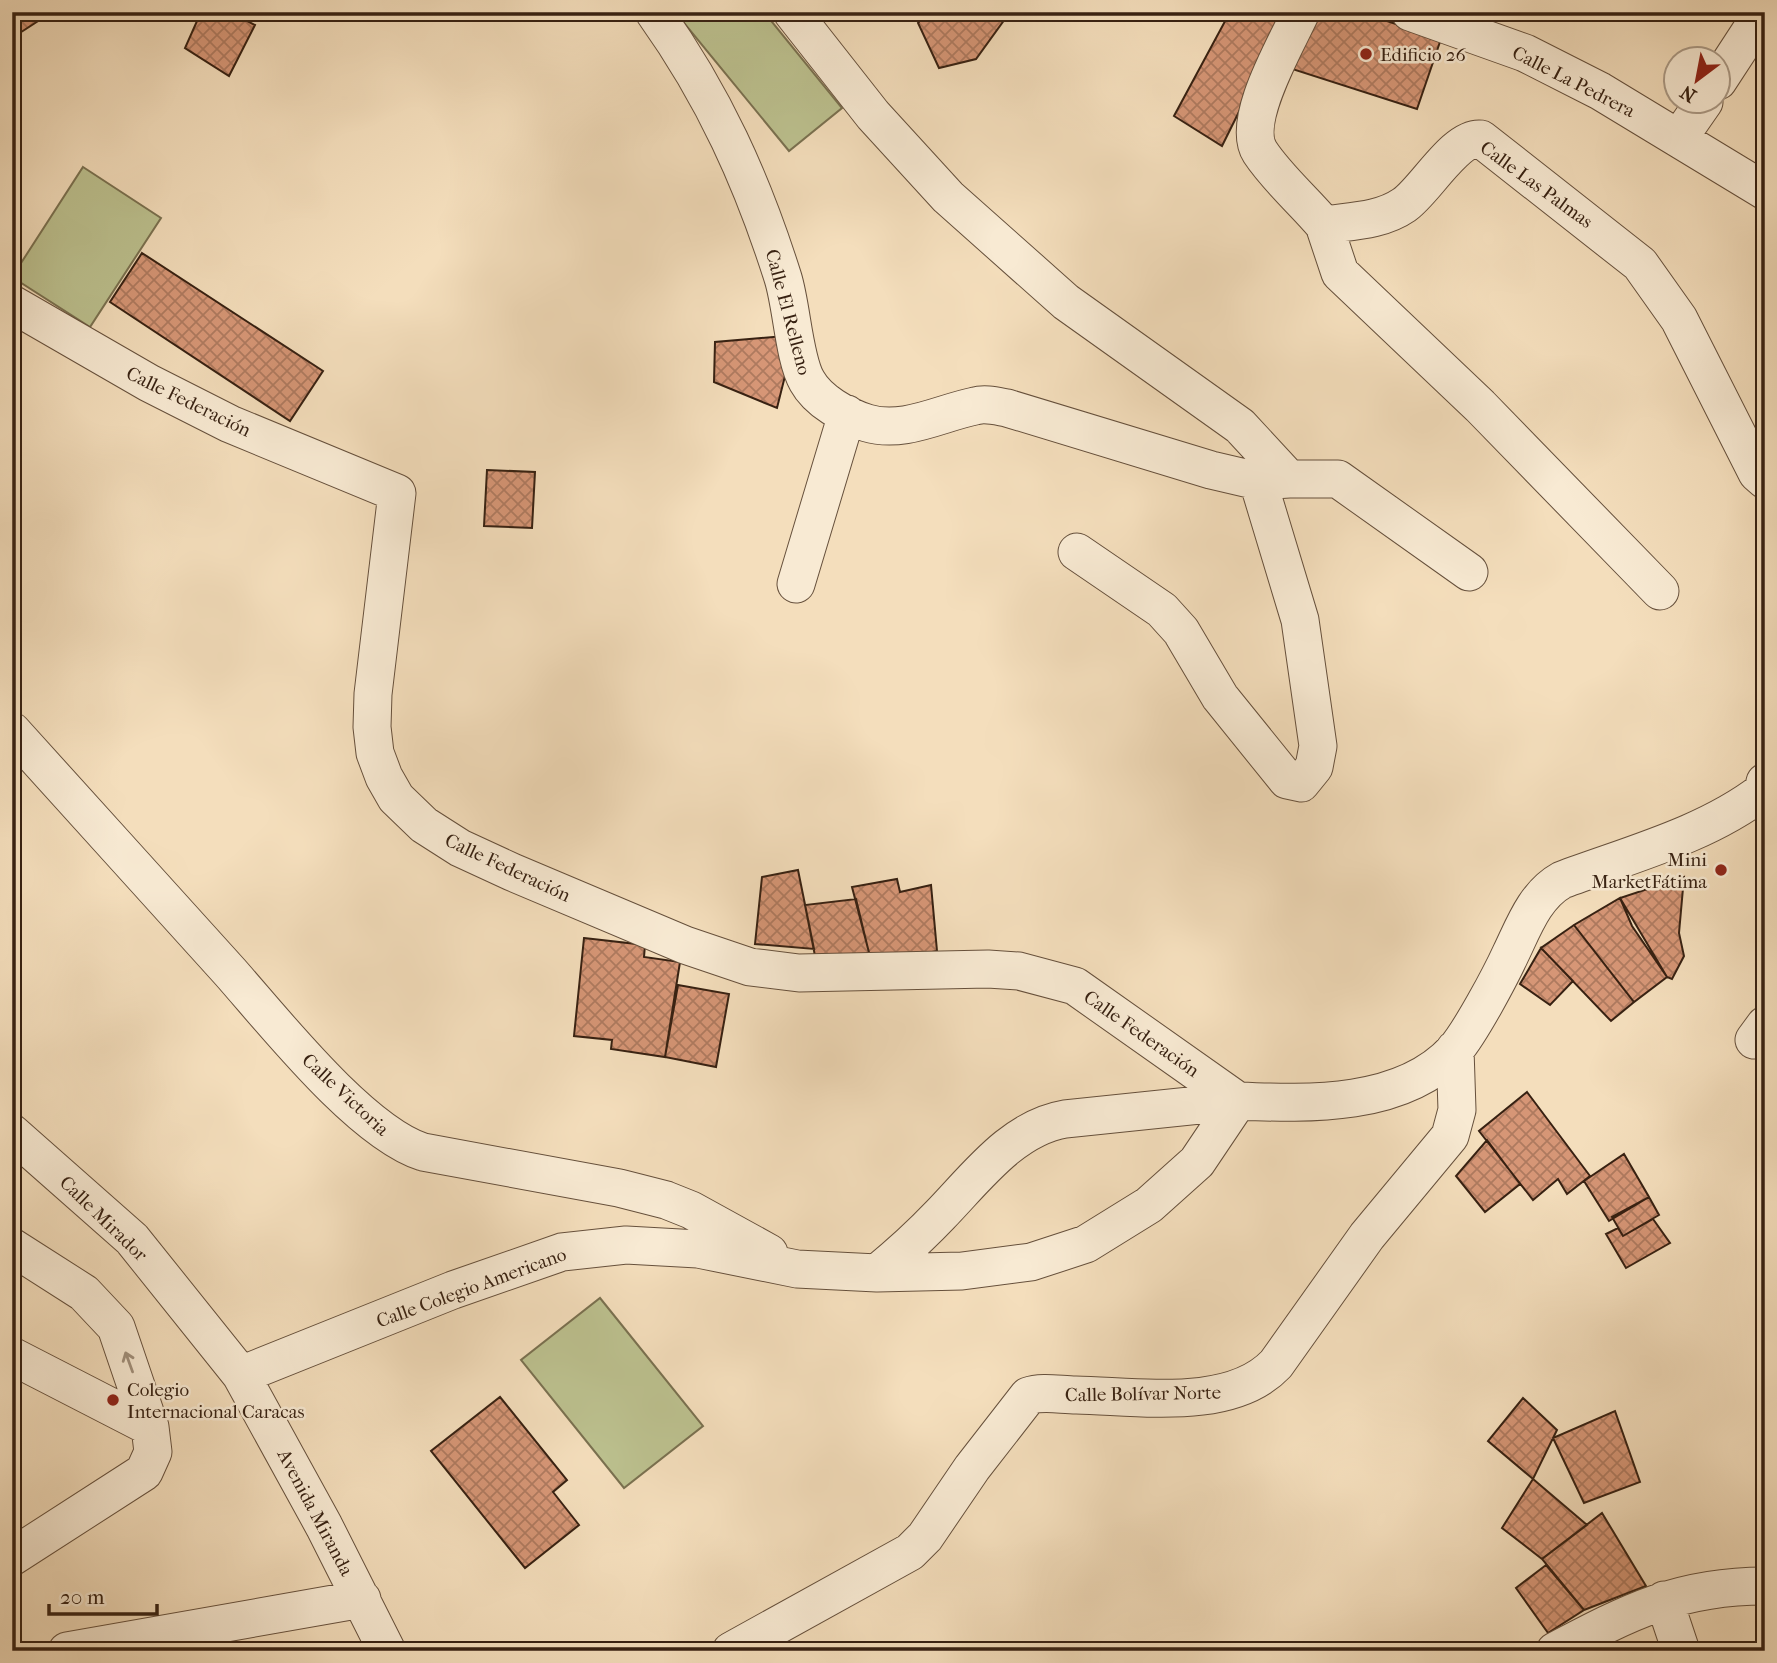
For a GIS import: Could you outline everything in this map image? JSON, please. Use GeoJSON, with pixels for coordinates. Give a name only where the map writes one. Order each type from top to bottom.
{"type":"FeatureCollection","features":[{"type":"Feature","properties":{"kind":"street","name":"Calle El Relleno"},"geometry":{"type":"LineString","coordinates":[[654,12],[700,80],[737,152],[782,277],[805,379],[829,404],[847,414],[884,426],[937,419],[976,405],[998,406],[1211,471],[1273,480],[1338,479],[1469,572]]}},
{"type":"Feature","properties":{"kind":"street"},"geometry":{"type":"LineString","coordinates":[[792,12],[866,106],[948,197],[1066,302],[1240,426],[1273,480],[1300,620],[1318,746],[1314,767],[1301,783],[1287,780],[1228,707],[1208,680],[1181,631],[1162,610],[1077,552]]}},
{"type":"Feature","properties":{"kind":"street"},"geometry":{"type":"LineString","coordinates":[[1301,12],[1259,107],[1255,131],[1260,152],[1324,225],[1340,274],[1480,407],[1660,591]]}},
{"type":"Feature","properties":{"kind":"street","name":"Calle La Pedrera"},"geometry":{"type":"LineString","coordinates":[[1410,12],[1525,53],[1600,92],[1765,191]]}},
{"type":"Feature","properties":{"kind":"street"},"geometry":{"type":"LineString","coordinates":[[1732,58],[1763,12]]}},
{"type":"Feature","properties":{"kind":"street"},"geometry":{"type":"LineString","coordinates":[[1679,138],[1694,116]]}},
{"type":"Feature","properties":{"kind":"street","name":"Calle Las Palmas"},"geometry":{"type":"LineString","coordinates":[[1324,225],[1373,218],[1393,212],[1412,199],[1464,142],[1480,139],[1640,264],[1674,312],[1758,473],[1765,480]]}},
{"type":"Feature","properties":{"kind":"street","name":"Calle Federación"},"geometry":{"type":"LineString","coordinates":[[12,304],[139,377],[230,424],[397,494],[373,694],[375,753],[396,798],[440,836],[512,872],[685,945],[750,967],[808,973],[988,969],[1019,971],[1067,983],[1094,997],[1238,1101]]}},
{"type":"Feature","properties":{"kind":"street"},"geometry":{"type":"LineString","coordinates":[[796,584],[847,414]]}},
{"type":"Feature","properties":{"kind":"street","name":"Calle Victoria"},"geometry":{"type":"LineString","coordinates":[[12,731],[308,1059],[369,1120],[394,1139],[423,1152],[619,1188],[666,1200],[702,1215],[797,1269]]}},
{"type":"Feature","properties":{"kind":"street"},"geometry":{"type":"LineString","coordinates":[[877,1273],[914,1241],[995,1157],[1041,1125],[1065,1119],[1238,1101],[1284,1103],[1365,1096],[1421,1076],[1455,1049],[1507,962],[1533,909],[1555,884],[1701,827],[1733,811],[1764,789]]}},
{"type":"Feature","properties":{"kind":"street","name":"Calle Bolívar Norte"},"geometry":{"type":"LineString","coordinates":[[731,1651],[909,1552],[925,1537],[972,1468],[1028,1396],[1188,1396],[1232,1391],[1261,1379],[1276,1364],[1367,1236],[1450,1136],[1457,1110],[1455,1049]]}},
{"type":"Feature","properties":{"kind":"street","name":"Calle Colegio Americano"},"geometry":{"type":"LineString","coordinates":[[241,1375],[453,1290],[562,1252],[626,1245],[698,1248],[797,1269],[877,1273],[998,1268],[1060,1253],[1096,1239],[1131,1218],[1183,1177],[1238,1101]]}},
{"type":"Feature","properties":{"kind":"street","name":"Calle Mirador"},"geometry":{"type":"LineString","coordinates":[[12,1132],[132,1239],[241,1375]]}},
{"type":"Feature","properties":{"kind":"street"},"geometry":{"type":"LineString","coordinates":[[12,1247],[84,1293],[116,1327],[150,1427],[153,1452],[144,1472],[12,1557]]}},
{"type":"Feature","properties":{"kind":"street"},"geometry":{"type":"LineString","coordinates":[[12,1356],[150,1427]]}},
{"type":"Feature","properties":{"kind":"street","name":"Avenida Miranda"},"geometry":{"type":"LineString","coordinates":[[241,1375],[387,1651]]}},
{"type":"Feature","properties":{"kind":"street"},"geometry":{"type":"LineString","coordinates":[[1555,1651],[1615,1620],[1681,1593],[1735,1586],[1765,1586]]}},
{"type":"Feature","properties":{"kind":"street"},"geometry":{"type":"LineString","coordinates":[[67,1651],[362,1600]]}},
{"type":"Feature","properties":{"kind":"street"},"geometry":{"type":"LineString","coordinates":[[1664,1600],[1681,1651]]}},
{"type":"Feature","properties":{"kind":"green space"},"geometry":{"type":"Polygon","coordinates":[[[675,12],[764,12],[842,108],[789,151],[675,12]]]}},
{"type":"Feature","properties":{"kind":"green space"},"geometry":{"type":"Polygon","coordinates":[[[83,167],[161,218],[90,327],[12,277],[83,167]]]}},
{"type":"Feature","properties":{"kind":"green space"},"geometry":{"type":"Polygon","coordinates":[[[600,1298],[703,1426],[624,1488],[521,1360],[600,1298]]]}},
{"type":"Feature","properties":{"kind":"building"},"geometry":{"type":"Polygon","coordinates":[[[12,12],[52,12],[12,38],[12,12]]]}},
{"type":"Feature","properties":{"kind":"building"},"geometry":{"type":"Polygon","coordinates":[[[201,12],[230,12],[255,25],[229,76],[185,48],[201,12]]]}},
{"type":"Feature","properties":{"kind":"building"},"geometry":{"type":"Polygon","coordinates":[[[927,12],[1010,12],[976,59],[939,68],[918,23],[927,12]]]}},
{"type":"Feature","properties":{"kind":"building"},"geometry":{"type":"Polygon","coordinates":[[[1230,12],[1270,12],[1280,29],[1222,146],[1174,116],[1230,12]]]}},
{"type":"Feature","properties":{"kind":"building","name":"Edificio 26"},"geometry":{"type":"Polygon","coordinates":[[[1313,12],[1360,12],[1441,39],[1417,109],[1289,68],[1313,12]]]}},
{"type":"Feature","properties":{"kind":"building"},"geometry":{"type":"Polygon","coordinates":[[[142,253],[323,371],[290,421],[110,302],[142,253]]]}},
{"type":"Feature","properties":{"kind":"building"},"geometry":{"type":"Polygon","coordinates":[[[784,336],[787,368],[777,408],[714,382],[715,342],[784,336]]]}},
{"type":"Feature","properties":{"kind":"building"},"geometry":{"type":"Polygon","coordinates":[[[487,470],[535,472],[532,528],[484,526],[487,470]]]}},
{"type":"Feature","properties":{"kind":"building"},"geometry":{"type":"Polygon","coordinates":[[[798,870],[814,949],[755,944],[762,877],[798,870]]]}},
{"type":"Feature","properties":{"kind":"building"},"geometry":{"type":"Polygon","coordinates":[[[1684,877],[1679,933],[1684,956],[1672,979],[1667,977],[1620,898],[1684,877]]]}},
{"type":"Feature","properties":{"kind":"building"},"geometry":{"type":"Polygon","coordinates":[[[897,879],[900,892],[931,885],[937,951],[872,964],[852,887],[897,879]]]}},
{"type":"Feature","properties":{"kind":"building"},"geometry":{"type":"Polygon","coordinates":[[[1620,898],[1632,926],[1667,977],[1634,1002],[1574,925],[1620,898]]]}},
{"type":"Feature","properties":{"kind":"building"},"geometry":{"type":"Polygon","coordinates":[[[856,899],[870,957],[816,961],[805,905],[856,899]]]}},
{"type":"Feature","properties":{"kind":"building"},"geometry":{"type":"Polygon","coordinates":[[[1574,925],[1634,1002],[1611,1021],[1541,948],[1574,925]]]}},
{"type":"Feature","properties":{"kind":"building"},"geometry":{"type":"Polygon","coordinates":[[[584,938],[645,945],[644,957],[680,962],[665,1057],[611,1049],[612,1040],[574,1036],[584,938]]]}},
{"type":"Feature","properties":{"kind":"building"},"geometry":{"type":"Polygon","coordinates":[[[1541,948],[1573,981],[1550,1005],[1520,984],[1541,948]]]}},
{"type":"Feature","properties":{"kind":"building"},"geometry":{"type":"Polygon","coordinates":[[[678,985],[729,994],[716,1067],[665,1057],[678,985]]]}},
{"type":"Feature","properties":{"kind":"building"},"geometry":{"type":"Polygon","coordinates":[[[1527,1092],[1590,1176],[1567,1194],[1558,1179],[1533,1200],[1479,1131],[1527,1092]]]}},
{"type":"Feature","properties":{"kind":"building"},"geometry":{"type":"Polygon","coordinates":[[[1487,1140],[1520,1184],[1485,1212],[1456,1176],[1487,1140]]]}},
{"type":"Feature","properties":{"kind":"building"},"geometry":{"type":"Polygon","coordinates":[[[1624,1154],[1649,1197],[1609,1221],[1584,1181],[1624,1154]]]}},
{"type":"Feature","properties":{"kind":"building"},"geometry":{"type":"Polygon","coordinates":[[[1649,1197],[1659,1215],[1623,1236],[1612,1217],[1649,1197]]]}},
{"type":"Feature","properties":{"kind":"building"},"geometry":{"type":"Polygon","coordinates":[[[1653,1219],[1670,1243],[1626,1268],[1606,1234],[1618,1228],[1623,1236],[1653,1219]]]}},
{"type":"Feature","properties":{"kind":"building"},"geometry":{"type":"Polygon","coordinates":[[[500,1397],[567,1480],[553,1492],[579,1525],[525,1568],[431,1451],[500,1397]]]}},
{"type":"Feature","properties":{"kind":"building"},"geometry":{"type":"Polygon","coordinates":[[[1523,1398],[1557,1430],[1533,1479],[1488,1441],[1523,1398]]]}},
{"type":"Feature","properties":{"kind":"building"},"geometry":{"type":"Polygon","coordinates":[[[1615,1411],[1640,1482],[1584,1503],[1553,1438],[1615,1411]]]}},
{"type":"Feature","properties":{"kind":"building"},"geometry":{"type":"Polygon","coordinates":[[[1533,1479],[1587,1525],[1542,1559],[1502,1528],[1533,1479]]]}},
{"type":"Feature","properties":{"kind":"building"},"geometry":{"type":"Polygon","coordinates":[[[1602,1513],[1646,1586],[1584,1610],[1542,1559],[1602,1513]]]}},
{"type":"Feature","properties":{"kind":"building"},"geometry":{"type":"Polygon","coordinates":[[[1546,1565],[1584,1610],[1548,1633],[1516,1588],[1546,1565]]]}},
{"type":"Feature","properties":{"kind":"place","name":"Edificio 26"},"geometry":{"type":"Point","coordinates":[1366,54]}},
{"type":"Feature","properties":{"kind":"place","name":"Mini MarketFátima"},"geometry":{"type":"Point","coordinates":[1721,870]}},
{"type":"Feature","properties":{"kind":"place","name":"Colegio Internacional Caracas"},"geometry":{"type":"Point","coordinates":[113,1400]}}]}
